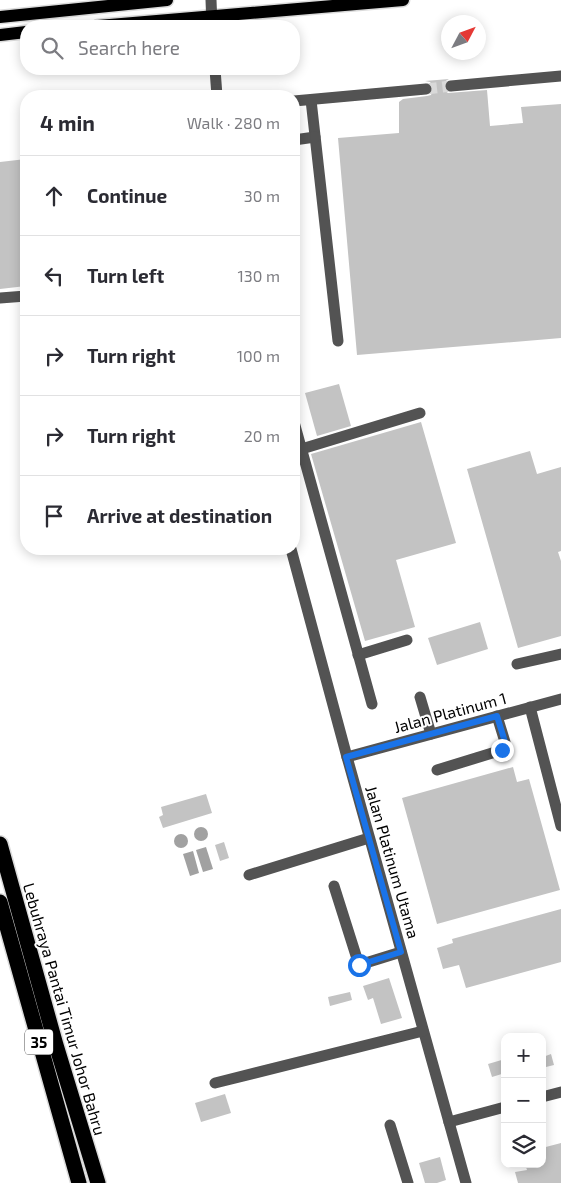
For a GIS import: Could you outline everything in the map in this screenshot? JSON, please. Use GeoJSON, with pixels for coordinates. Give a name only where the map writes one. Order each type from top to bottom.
{"type":"FeatureCollection","features":[{"type":"Feature","properties":{"kind":"highway","name":"Lebuhraya Pantai Timur Johor Bahru"},"geometry":{"type":"LineString","coordinates":[[0,844],[98,1183]]}},
{"type":"Feature","properties":{"kind":"highway","name":"Lebuhraya Pantai Timur Johor Bahru"},"geometry":{"type":"LineString","coordinates":[[0,902],[79,1183]]}},
{"type":"Feature","properties":{"kind":"highway"},"geometry":{"type":"LineString","coordinates":[[93,1166],[105,1183]]}},
{"type":"Feature","properties":{"kind":"main road"},"geometry":{"type":"LineString","coordinates":[[0,17],[167,0]]}},
{"type":"Feature","properties":{"kind":"main road"},"geometry":{"type":"LineString","coordinates":[[229,20],[403,0]]}},
{"type":"Feature","properties":{"kind":"main road"},"geometry":{"type":"LineString","coordinates":[[0,35],[20,33]]}},
{"type":"Feature","properties":{"kind":"street"},"geometry":{"type":"LineString","coordinates":[[211,0],[212,20]]}},
{"type":"Feature","properties":{"kind":"street"},"geometry":{"type":"LineString","coordinates":[[215,75],[217,90]]}},
{"type":"Feature","properties":{"kind":"street"},"geometry":{"type":"LineString","coordinates":[[451,86],[561,76]]}},
{"type":"Feature","properties":{"kind":"street"},"geometry":{"type":"LineString","coordinates":[[300,101],[426,89]]}},
{"type":"Feature","properties":{"kind":"street"},"geometry":{"type":"LineString","coordinates":[[311,100],[338,341]]}},
{"type":"Feature","properties":{"kind":"street"},"geometry":{"type":"LineString","coordinates":[[300,139],[315,137]]}},
{"type":"Feature","properties":{"kind":"street"},"geometry":{"type":"LineString","coordinates":[[0,298],[20,296]]}},
{"type":"Feature","properties":{"kind":"street"},"geometry":{"type":"LineString","coordinates":[[300,449],[420,412]]}},
{"type":"Feature","properties":{"kind":"street"},"geometry":{"type":"LineString","coordinates":[[300,460],[372,704]]}},
{"type":"Feature","properties":{"kind":"street","name":"Jalan Platinum Utama"},"geometry":{"type":"LineString","coordinates":[[293,555],[346,757],[466,1183]]}},
{"type":"Feature","properties":{"kind":"street"},"geometry":{"type":"LineString","coordinates":[[358,655],[406,640]]}},
{"type":"Feature","properties":{"kind":"street"},"geometry":{"type":"LineString","coordinates":[[517,664],[561,654]]}},
{"type":"Feature","properties":{"kind":"street"},"geometry":{"type":"LineString","coordinates":[[420,697],[431,734]]}},
{"type":"Feature","properties":{"kind":"street","name":"Jalan Platinum 1"},"geometry":{"type":"LineString","coordinates":[[346,757],[561,699]]}},
{"type":"Feature","properties":{"kind":"street"},"geometry":{"type":"LineString","coordinates":[[530,708],[559,806],[561,826]]}},
{"type":"Feature","properties":{"kind":"street"},"geometry":{"type":"LineString","coordinates":[[437,770],[502,750],[505,742],[497,716]]}},
{"type":"Feature","properties":{"kind":"street"},"geometry":{"type":"LineString","coordinates":[[249,876],[369,838]]}},
{"type":"Feature","properties":{"kind":"street"},"geometry":{"type":"LineString","coordinates":[[334,886],[359,965],[401,952]]}},
{"type":"Feature","properties":{"kind":"street"},"geometry":{"type":"LineString","coordinates":[[215,1083],[423,1031]]}},
{"type":"Feature","properties":{"kind":"street"},"geometry":{"type":"LineString","coordinates":[[546,1096],[561,1092]]}},
{"type":"Feature","properties":{"kind":"street"},"geometry":{"type":"LineString","coordinates":[[449,1122],[501,1108]]}},
{"type":"Feature","properties":{"kind":"street"},"geometry":{"type":"LineString","coordinates":[[390,1125],[408,1183]]}},
{"type":"Feature","properties":{"kind":"shaded area"},"geometry":{"type":"Polygon","coordinates":[[[198,827],[204,827],[208,834],[204,841],[198,841],[194,837],[194,831],[198,827]]]}},
{"type":"Feature","properties":{"kind":"shaded area"},"geometry":{"type":"Polygon","coordinates":[[[178,834],[184,834],[188,841],[184,848],[178,848],[174,844],[174,838],[178,834]]]}},
{"type":"Feature","properties":{"kind":"shaded area"},"geometry":{"type":"Polygon","coordinates":[[[206,847],[213,869],[203,872],[196,850],[206,847]]]}},
{"type":"Feature","properties":{"kind":"shaded area"},"geometry":{"type":"Polygon","coordinates":[[[193,851],[199,873],[190,876],[183,854],[193,851]]]}},
{"type":"Feature","properties":{"kind":"building"},"geometry":{"type":"Polygon","coordinates":[[[449,79],[444,82],[445,91],[448,93],[487,90],[490,126],[523,123],[521,107],[561,104],[561,338],[357,355],[338,138],[399,133],[399,102],[403,99],[431,95],[432,85],[430,82],[425,81],[449,79]]]}},
{"type":"Feature","properties":{"kind":"building"},"geometry":{"type":"Polygon","coordinates":[[[20,160],[20,287],[0,289],[0,162],[20,160]]]}},
{"type":"Feature","properties":{"kind":"building"},"geometry":{"type":"Polygon","coordinates":[[[339,384],[351,426],[317,436],[305,393],[339,384]]]}},
{"type":"Feature","properties":{"kind":"building"},"geometry":{"type":"Polygon","coordinates":[[[421,422],[456,543],[396,560],[415,627],[365,641],[311,454],[421,422]]]}},
{"type":"Feature","properties":{"kind":"building"},"geometry":{"type":"Polygon","coordinates":[[[530,451],[537,474],[561,467],[561,551],[558,552],[561,561],[561,636],[518,648],[467,469],[530,451]]]}},
{"type":"Feature","properties":{"kind":"building"},"geometry":{"type":"Polygon","coordinates":[[[480,622],[488,649],[437,665],[428,638],[480,622]]]}},
{"type":"Feature","properties":{"kind":"building"},"geometry":{"type":"Polygon","coordinates":[[[513,767],[517,782],[529,779],[560,890],[437,924],[402,798],[513,767]]]}},
{"type":"Feature","properties":{"kind":"building"},"geometry":{"type":"Polygon","coordinates":[[[206,794],[212,813],[163,828],[159,817],[163,815],[161,807],[206,794]]]}},
{"type":"Feature","properties":{"kind":"building"},"geometry":{"type":"Polygon","coordinates":[[[224,842],[229,858],[220,861],[215,845],[224,842]]]}},
{"type":"Feature","properties":{"kind":"building"},"geometry":{"type":"Polygon","coordinates":[[[561,909],[561,962],[466,988],[459,965],[443,969],[437,948],[453,943],[452,939],[561,909]]]}},
{"type":"Feature","properties":{"kind":"building"},"geometry":{"type":"Polygon","coordinates":[[[389,978],[402,1018],[381,1024],[373,998],[368,1000],[363,986],[389,978]]]}},
{"type":"Feature","properties":{"kind":"building"},"geometry":{"type":"Polygon","coordinates":[[[350,992],[352,1000],[330,1006],[328,997],[350,992]]]}},
{"type":"Feature","properties":{"kind":"building"},"geometry":{"type":"Polygon","coordinates":[[[551,1054],[554,1065],[546,1067],[546,1056],[551,1054]]]}},
{"type":"Feature","properties":{"kind":"building"},"geometry":{"type":"Polygon","coordinates":[[[501,1060],[501,1074],[492,1077],[488,1064],[501,1060]]]}},
{"type":"Feature","properties":{"kind":"building"},"geometry":{"type":"Polygon","coordinates":[[[225,1094],[231,1113],[201,1122],[195,1103],[225,1094]]]}},
{"type":"Feature","properties":{"kind":"building"},"geometry":{"type":"Polygon","coordinates":[[[561,1143],[561,1183],[518,1183],[515,1172],[527,1170],[526,1168],[546,1168],[546,1147],[561,1143]]]}},
{"type":"Feature","properties":{"kind":"building"},"geometry":{"type":"Polygon","coordinates":[[[440,1157],[446,1180],[437,1183],[425,1183],[419,1163],[440,1157]]]}},
{"type":"Feature","properties":{"kind":"tunnel"},"geometry":{"type":"LineString","coordinates":[[426,89],[451,86]]}},
{"type":"Feature","properties":{"kind":"route"},"geometry":{"type":"LineString","coordinates":[[359,965],[401,952],[346,757],[497,716],[505,742],[502,750]]}}]}
